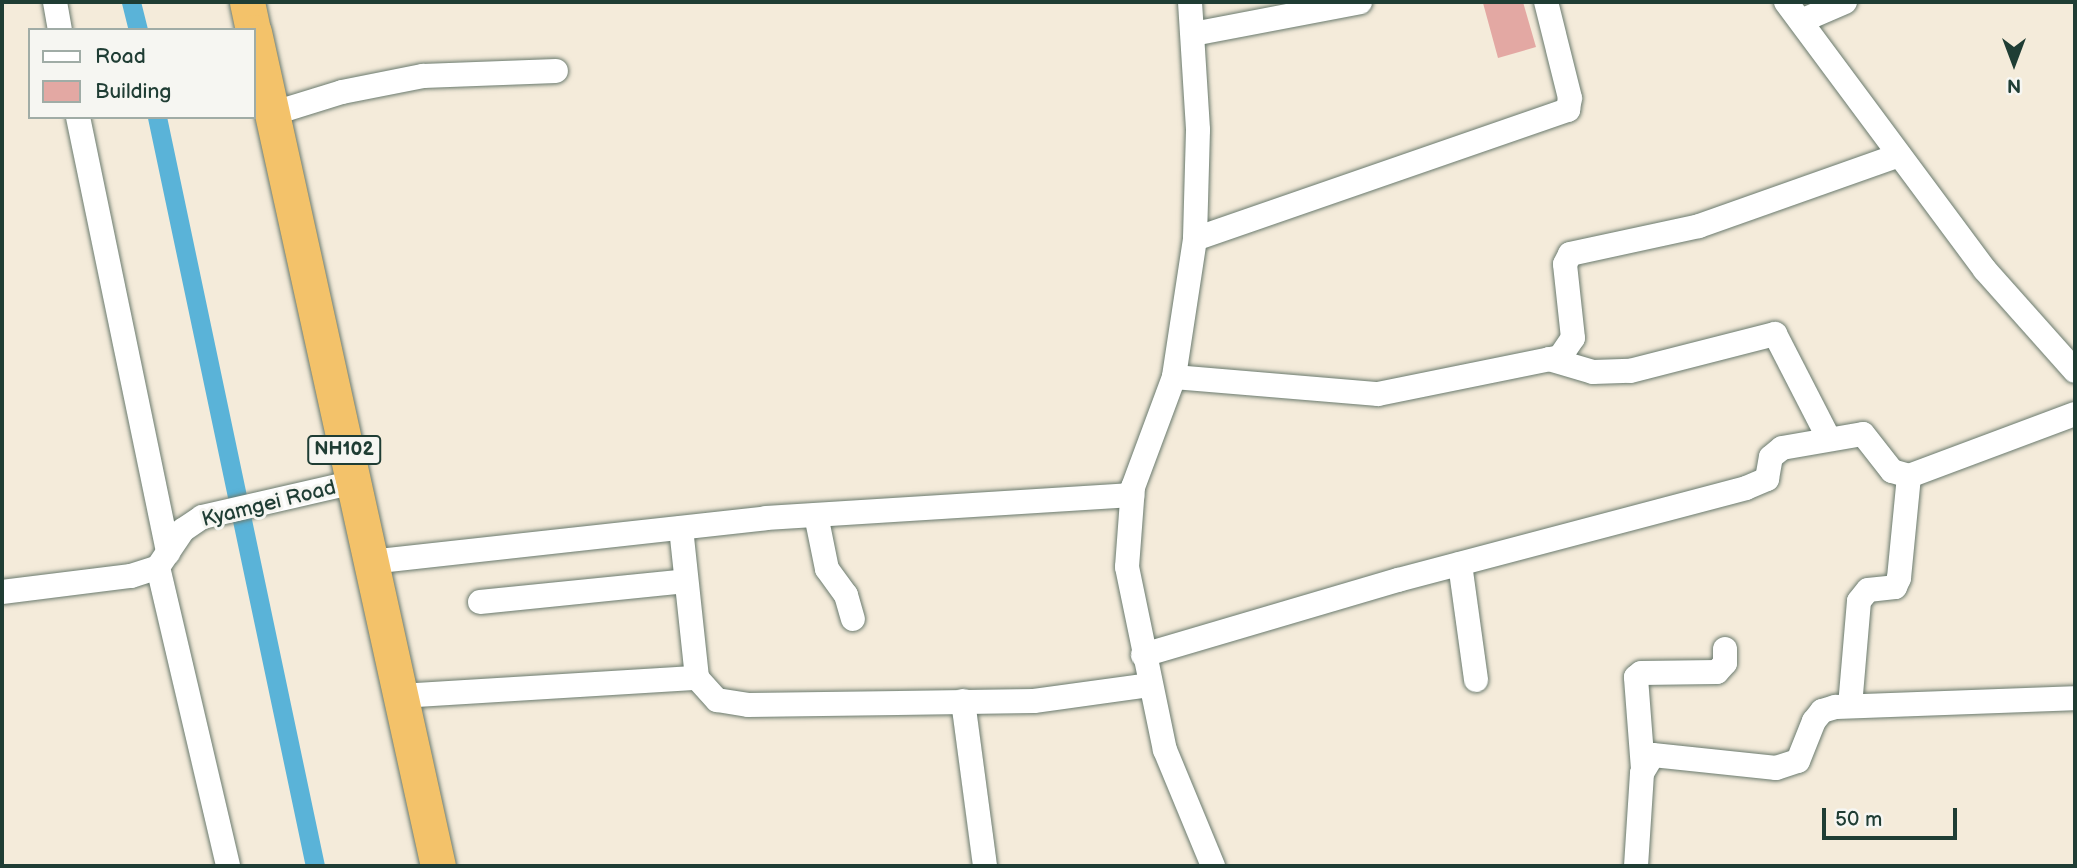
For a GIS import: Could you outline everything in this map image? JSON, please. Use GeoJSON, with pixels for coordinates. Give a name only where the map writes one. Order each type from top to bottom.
{"type":"FeatureCollection","features":[{"type":"Feature","properties":{"kind":"highway","name":"NH102"},"geometry":{"type":"LineString","coordinates":[[247,2],[252,28]]}},
{"type":"Feature","properties":{"kind":"highway","name":"NH102"},"geometry":{"type":"LineString","coordinates":[[256,45],[438,866]]}},
{"type":"Feature","properties":{"kind":"street"},"geometry":{"type":"LineString","coordinates":[[55,2],[60,28]]}},
{"type":"Feature","properties":{"kind":"street"},"geometry":{"type":"LineString","coordinates":[[1190,2],[1198,130],[1195,239],[1174,377],[1132,495],[1127,567],[1149,685],[1173,774],[1213,866]]}},
{"type":"Feature","properties":{"kind":"street"},"geometry":{"type":"LineString","coordinates":[[1193,34],[1360,2]]}},
{"type":"Feature","properties":{"kind":"street"},"geometry":{"type":"LineString","coordinates":[[1195,239],[1568,110],[1570,98],[1546,2]]}},
{"type":"Feature","properties":{"kind":"street"},"geometry":{"type":"LineString","coordinates":[[1786,2],[1985,270],[2075,371]]}},
{"type":"Feature","properties":{"kind":"street"},"geometry":{"type":"LineString","coordinates":[[1801,21],[1845,2]]}},
{"type":"Feature","properties":{"kind":"street"},"geometry":{"type":"LineString","coordinates":[[271,114],[342,92],[423,76],[556,71]]}},
{"type":"Feature","properties":{"kind":"street"},"geometry":{"type":"LineString","coordinates":[[78,119],[163,560],[228,866]]}},
{"type":"Feature","properties":{"kind":"street"},"geometry":{"type":"LineString","coordinates":[[1174,377],[1378,394],[1549,359],[1567,353],[1573,338],[1565,264],[1570,254],[1699,226],[1899,155]]}},
{"type":"Feature","properties":{"kind":"street"},"geometry":{"type":"LineString","coordinates":[[1549,359],[1593,372],[1630,371],[1775,334],[1828,437]]}},
{"type":"Feature","properties":{"kind":"street"},"geometry":{"type":"LineString","coordinates":[[1143,655],[1460,564],[1763,482],[1774,452],[1828,437],[1863,434],[1892,471],[1909,476],[2075,414]]}},
{"type":"Feature","properties":{"kind":"street"},"geometry":{"type":"LineString","coordinates":[[1850,706],[1859,601],[1868,590],[1895,587],[1899,578],[1909,476]]}},
{"type":"Feature","properties":{"kind":"street","name":"Kyamgei Road"},"geometry":{"type":"LineString","coordinates":[[163,560],[183,530],[202,517],[271,499],[351,483]]}},
{"type":"Feature","properties":{"kind":"street"},"geometry":{"type":"LineString","coordinates":[[370,562],[816,515],[1132,495]]}},
{"type":"Feature","properties":{"kind":"street"},"geometry":{"type":"LineString","coordinates":[[816,515],[827,569],[846,595],[853,619]]}},
{"type":"Feature","properties":{"kind":"street"},"geometry":{"type":"LineString","coordinates":[[681,528],[697,678],[717,699],[748,705],[1076,698],[1149,685]]}},
{"type":"Feature","properties":{"kind":"street"},"geometry":{"type":"LineString","coordinates":[[2,592],[99,582],[163,560]]}},
{"type":"Feature","properties":{"kind":"street"},"geometry":{"type":"LineString","coordinates":[[1460,564],[1476,680]]}},
{"type":"Feature","properties":{"kind":"street"},"geometry":{"type":"LineString","coordinates":[[480,602],[686,581]]}},
{"type":"Feature","properties":{"kind":"street"},"geometry":{"type":"LineString","coordinates":[[1636,866],[1643,769],[1636,677],[1642,673],[1717,672],[1724,663],[1725,649]]}},
{"type":"Feature","properties":{"kind":"street"},"geometry":{"type":"LineString","coordinates":[[400,696],[697,678]]}},
{"type":"Feature","properties":{"kind":"street"},"geometry":{"type":"LineString","coordinates":[[1643,769],[1653,755],[1664,753],[1788,767],[1806,751],[1814,721],[1822,711],[1850,706],[2075,698]]}},
{"type":"Feature","properties":{"kind":"street"},"geometry":{"type":"LineString","coordinates":[[963,701],[972,795],[985,866]]}},
{"type":"Feature","properties":{"kind":"building"},"geometry":{"type":"Polygon","coordinates":[[[1523,2],[1536,47],[1498,58],[1483,3],[1523,2]]]}},
{"type":"Feature","properties":{"kind":"waterway"},"geometry":{"type":"LineString","coordinates":[[131,2],[138,28]]}},
{"type":"Feature","properties":{"kind":"waterway"},"geometry":{"type":"LineString","coordinates":[[157,119],[315,866]]}}]}
